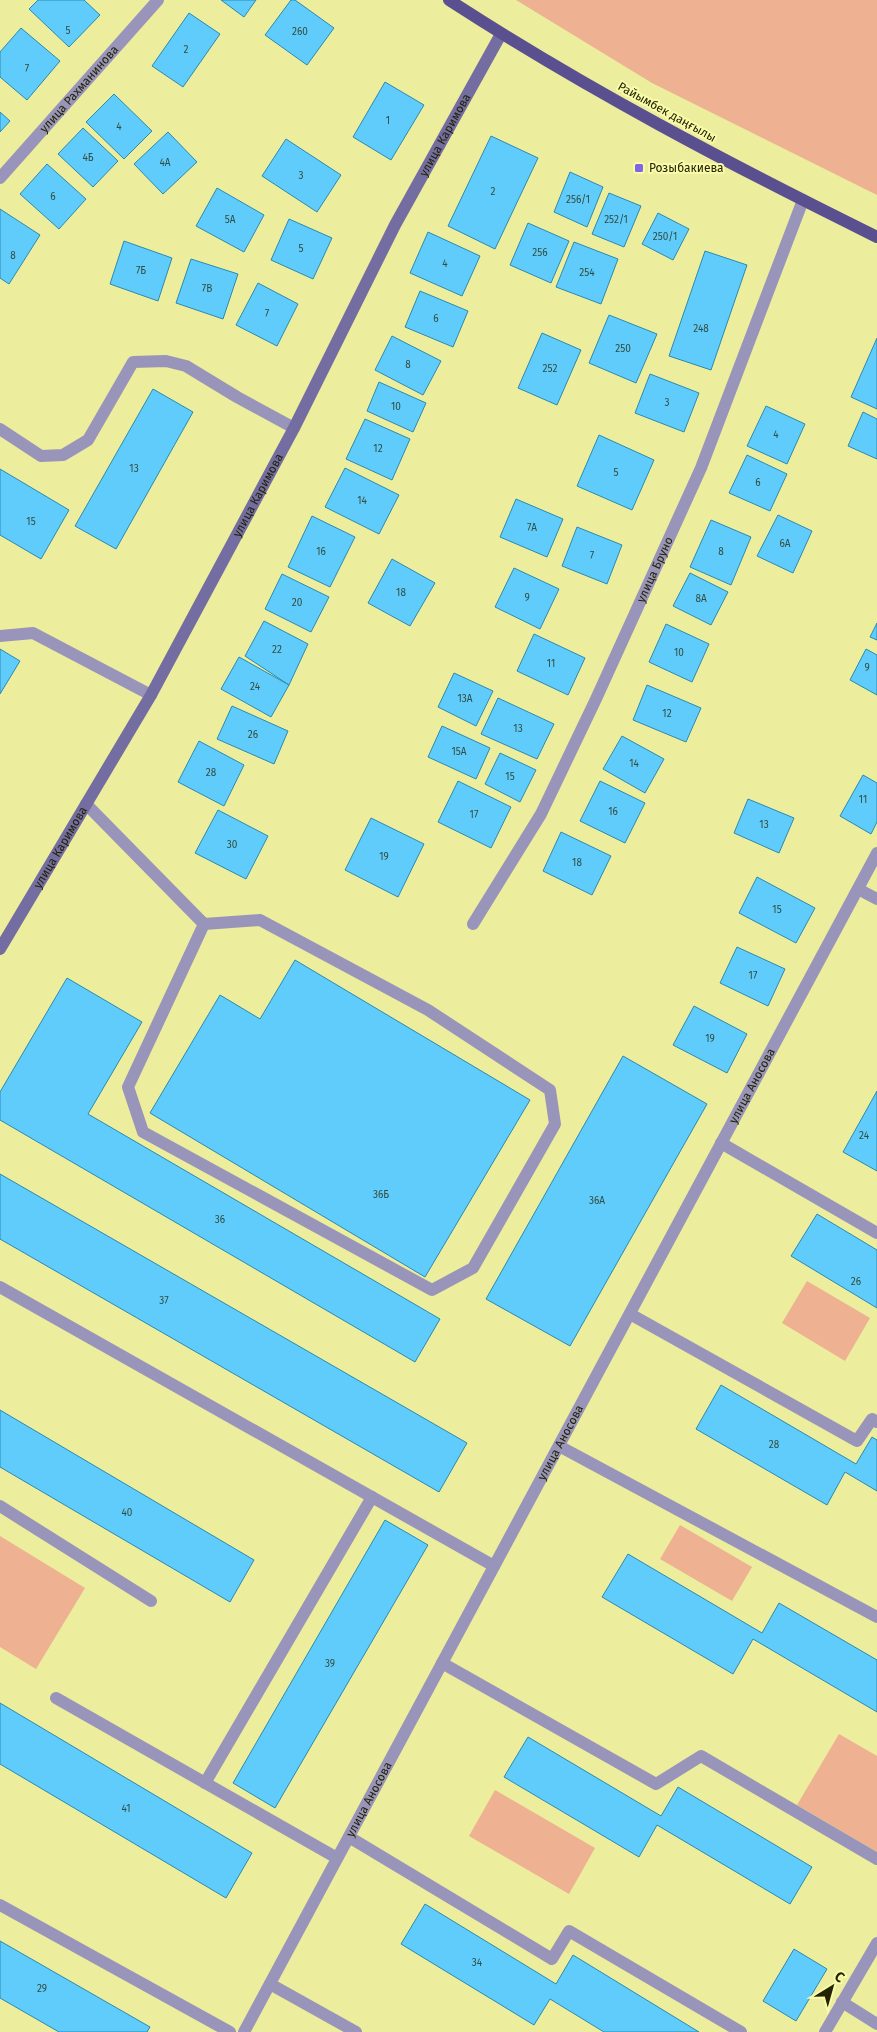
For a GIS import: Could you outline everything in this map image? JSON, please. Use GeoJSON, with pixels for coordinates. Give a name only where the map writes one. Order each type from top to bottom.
{"type":"FeatureCollection","features":[{"type":"Feature","properties":{"kind":"main road","name":"Райымбек даңғылы"},"geometry":{"type":"LineString","coordinates":[[449,0],[501,34],[650,120],[877,237]]}},
{"type":"Feature","properties":{"kind":"street","name":"улица Рахманинова"},"geometry":{"type":"LineString","coordinates":[[0,178],[158,0]]}},
{"type":"Feature","properties":{"kind":"street","name":"улица Каримова"},"geometry":{"type":"LineString","coordinates":[[0,949],[151,695],[294,428],[395,226],[501,34]]}},
{"type":"Feature","properties":{"kind":"street","name":"улица Бруно"},"geometry":{"type":"LineString","coordinates":[[473,924],[541,814],[596,699],[701,468],[803,200]]}},
{"type":"Feature","properties":{"kind":"street"},"geometry":{"type":"LineString","coordinates":[[0,429],[41,456],[63,455],[88,440],[133,362],[166,361],[186,366],[294,428]]}},
{"type":"Feature","properties":{"kind":"street"},"geometry":{"type":"LineString","coordinates":[[0,636],[33,633],[151,695]]}},
{"type":"Feature","properties":{"kind":"street"},"geometry":{"type":"LineString","coordinates":[[86,804],[204,924],[260,920],[428,1010],[550,1090],[555,1124],[473,1268],[432,1290],[143,1132],[128,1087],[204,924]]}},
{"type":"Feature","properties":{"kind":"street","name":"улица Аносова"},"geometry":{"type":"LineString","coordinates":[[244,2032],[877,853]]}},
{"type":"Feature","properties":{"kind":"street"},"geometry":{"type":"LineString","coordinates":[[858,889],[877,899]]}},
{"type":"Feature","properties":{"kind":"street"},"geometry":{"type":"LineString","coordinates":[[721,1143],[877,1233]]}},
{"type":"Feature","properties":{"kind":"street"},"geometry":{"type":"LineString","coordinates":[[0,1287],[494,1566]]}},
{"type":"Feature","properties":{"kind":"street"},"geometry":{"type":"LineString","coordinates":[[630,1314],[857,1441],[872,1419],[877,1422]]}},
{"type":"Feature","properties":{"kind":"street"},"geometry":{"type":"LineString","coordinates":[[559,1446],[877,1617]]}},
{"type":"Feature","properties":{"kind":"street"},"geometry":{"type":"LineString","coordinates":[[206,1783],[372,1497]]}},
{"type":"Feature","properties":{"kind":"street"},"geometry":{"type":"LineString","coordinates":[[0,1506],[151,1602]]}},
{"type":"Feature","properties":{"kind":"street"},"geometry":{"type":"LineString","coordinates":[[442,1663],[656,1784],[701,1756],[877,1859]]}},
{"type":"Feature","properties":{"kind":"street"},"geometry":{"type":"LineString","coordinates":[[56,1698],[337,1858]]}},
{"type":"Feature","properties":{"kind":"street"},"geometry":{"type":"LineString","coordinates":[[349,1837],[552,1959],[569,1931],[741,2032]]}},
{"type":"Feature","properties":{"kind":"street"},"geometry":{"type":"LineString","coordinates":[[0,1905],[230,2032]]}},
{"type":"Feature","properties":{"kind":"street"},"geometry":{"type":"LineString","coordinates":[[825,2032],[877,1943]]}},
{"type":"Feature","properties":{"kind":"street"},"geometry":{"type":"LineString","coordinates":[[270,1984],[356,2032]]}},
{"type":"Feature","properties":{"kind":"street"},"geometry":{"type":"LineString","coordinates":[[842,2002],[877,2024]]}},
{"type":"Feature","properties":{"kind":"shaded area"},"geometry":{"type":"Polygon","coordinates":[[[516,0],[877,0],[877,195],[652,83],[516,0]]]}},
{"type":"Feature","properties":{"kind":"shaded area"},"geometry":{"type":"Polygon","coordinates":[[[807,1281],[870,1318],[845,1361],[782,1323],[807,1281]]]}},
{"type":"Feature","properties":{"kind":"shaded area"},"geometry":{"type":"Polygon","coordinates":[[[680,1525],[752,1567],[732,1601],[660,1559],[680,1525]]]}},
{"type":"Feature","properties":{"kind":"shaded area"},"geometry":{"type":"Polygon","coordinates":[[[0,1536],[85,1588],[36,1669],[0,1647],[0,1536]]]}},
{"type":"Feature","properties":{"kind":"shaded area"},"geometry":{"type":"Polygon","coordinates":[[[839,1734],[877,1756],[877,1852],[797,1805],[839,1734]]]}},
{"type":"Feature","properties":{"kind":"shaded area"},"geometry":{"type":"Polygon","coordinates":[[[495,1790],[595,1848],[569,1894],[469,1836],[495,1790]]]}},
{"type":"Feature","properties":{"kind":"building"},"geometry":{"type":"Polygon","coordinates":[[[38,0],[84,0],[100,15],[69,47],[29,9],[38,0]]]}},
{"type":"Feature","properties":{"kind":"building"},"geometry":{"type":"Polygon","coordinates":[[[221,0],[256,0],[244,17],[221,0]]]}},
{"type":"Feature","properties":{"kind":"building"},"geometry":{"type":"Polygon","coordinates":[[[291,0],[295,0],[334,28],[307,65],[265,35],[291,0]]]}},
{"type":"Feature","properties":{"kind":"building"},"geometry":{"type":"Polygon","coordinates":[[[189,13],[220,34],[183,87],[152,66],[189,13]]]}},
{"type":"Feature","properties":{"kind":"building"},"geometry":{"type":"Polygon","coordinates":[[[21,28],[60,61],[27,100],[0,77],[0,52],[21,28]]]}},
{"type":"Feature","properties":{"kind":"building"},"geometry":{"type":"Polygon","coordinates":[[[385,82],[424,105],[391,160],[353,137],[385,82]]]}},
{"type":"Feature","properties":{"kind":"building"},"geometry":{"type":"Polygon","coordinates":[[[114,94],[152,131],[124,159],[86,122],[114,94]]]}},
{"type":"Feature","properties":{"kind":"building"},"geometry":{"type":"Polygon","coordinates":[[[0,112],[10,121],[0,132],[0,112]]]}},
{"type":"Feature","properties":{"kind":"building"},"geometry":{"type":"Polygon","coordinates":[[[83,128],[118,161],[93,187],[58,154],[83,128]]]}},
{"type":"Feature","properties":{"kind":"building"},"geometry":{"type":"Polygon","coordinates":[[[168,132],[197,162],[163,194],[134,164],[168,132]]]}},
{"type":"Feature","properties":{"kind":"building"},"geometry":{"type":"Polygon","coordinates":[[[491,136],[538,158],[495,249],[448,226],[491,136]]]}},
{"type":"Feature","properties":{"kind":"building"},"geometry":{"type":"Polygon","coordinates":[[[286,139],[341,175],[317,212],[262,176],[286,139]]]}},
{"type":"Feature","properties":{"kind":"building"},"geometry":{"type":"Polygon","coordinates":[[[47,164],[86,199],[59,229],[20,194],[47,164]]]}},
{"type":"Feature","properties":{"kind":"building"},"geometry":{"type":"Polygon","coordinates":[[[570,172],[603,187],[587,227],[554,212],[570,172]]]}},
{"type":"Feature","properties":{"kind":"building"},"geometry":{"type":"Polygon","coordinates":[[[217,188],[264,215],[244,252],[196,226],[217,188]]]}},
{"type":"Feature","properties":{"kind":"building"},"geometry":{"type":"Polygon","coordinates":[[[609,193],[641,206],[624,247],[592,234],[609,193]]]}},
{"type":"Feature","properties":{"kind":"building"},"geometry":{"type":"Polygon","coordinates":[[[0,209],[40,235],[9,284],[0,278],[0,209]]]}},
{"type":"Feature","properties":{"kind":"building"},"geometry":{"type":"Polygon","coordinates":[[[658,213],[689,229],[673,260],[642,244],[658,213]]]}},
{"type":"Feature","properties":{"kind":"building"},"geometry":{"type":"Polygon","coordinates":[[[289,219],[332,238],[313,279],[271,260],[289,219]]]}},
{"type":"Feature","properties":{"kind":"building"},"geometry":{"type":"Polygon","coordinates":[[[528,223],[569,241],[551,283],[510,265],[528,223]]]}},
{"type":"Feature","properties":{"kind":"building"},"geometry":{"type":"Polygon","coordinates":[[[428,232],[480,256],[462,296],[410,273],[428,232]]]}},
{"type":"Feature","properties":{"kind":"building"},"geometry":{"type":"Polygon","coordinates":[[[124,241],[172,258],[158,301],[110,284],[124,241]]]}},
{"type":"Feature","properties":{"kind":"building"},"geometry":{"type":"Polygon","coordinates":[[[574,242],[618,259],[601,304],[556,287],[574,242]]]}},
{"type":"Feature","properties":{"kind":"building"},"geometry":{"type":"Polygon","coordinates":[[[705,251],[747,265],[711,370],[669,356],[705,251]]]}},
{"type":"Feature","properties":{"kind":"building"},"geometry":{"type":"Polygon","coordinates":[[[191,259],[238,274],[223,319],[176,303],[191,259]]]}},
{"type":"Feature","properties":{"kind":"building"},"geometry":{"type":"Polygon","coordinates":[[[258,283],[298,304],[277,346],[236,325],[258,283]]]}},
{"type":"Feature","properties":{"kind":"building"},"geometry":{"type":"Polygon","coordinates":[[[420,291],[468,311],[453,347],[405,327],[420,291]]]}},
{"type":"Feature","properties":{"kind":"building"},"geometry":{"type":"Polygon","coordinates":[[[609,315],[657,334],[636,383],[589,363],[609,315]]]}},
{"type":"Feature","properties":{"kind":"building"},"geometry":{"type":"Polygon","coordinates":[[[542,333],[581,350],[557,405],[518,388],[542,333]]]}},
{"type":"Feature","properties":{"kind":"building"},"geometry":{"type":"Polygon","coordinates":[[[392,336],[441,361],[423,395],[375,370],[392,336]]]}},
{"type":"Feature","properties":{"kind":"building"},"geometry":{"type":"Polygon","coordinates":[[[877,338],[877,409],[851,397],[877,338]]]}},
{"type":"Feature","properties":{"kind":"building"},"geometry":{"type":"Polygon","coordinates":[[[650,374],[699,393],[684,432],[635,413],[650,374]]]}},
{"type":"Feature","properties":{"kind":"building"},"geometry":{"type":"Polygon","coordinates":[[[379,382],[426,403],[413,432],[367,411],[379,382]]]}},
{"type":"Feature","properties":{"kind":"building"},"geometry":{"type":"Polygon","coordinates":[[[153,389],[193,412],[116,549],[75,526],[153,389]]]}},
{"type":"Feature","properties":{"kind":"building"},"geometry":{"type":"Polygon","coordinates":[[[766,406],[805,424],[787,464],[747,446],[766,406]]]}},
{"type":"Feature","properties":{"kind":"building"},"geometry":{"type":"Polygon","coordinates":[[[863,412],[877,419],[877,459],[848,446],[863,412]]]}},
{"type":"Feature","properties":{"kind":"building"},"geometry":{"type":"Polygon","coordinates":[[[365,419],[410,439],[392,480],[346,459],[365,419]]]}},
{"type":"Feature","properties":{"kind":"building"},"geometry":{"type":"Polygon","coordinates":[[[599,435],[654,460],[632,510],[577,486],[599,435]]]}},
{"type":"Feature","properties":{"kind":"building"},"geometry":{"type":"Polygon","coordinates":[[[747,455],[787,474],[770,511],[729,493],[747,455]]]}},
{"type":"Feature","properties":{"kind":"building"},"geometry":{"type":"Polygon","coordinates":[[[345,468],[399,495],[379,534],[325,507],[345,468]]]}},
{"type":"Feature","properties":{"kind":"building"},"geometry":{"type":"Polygon","coordinates":[[[0,469],[69,510],[41,559],[0,535],[0,469]]]}},
{"type":"Feature","properties":{"kind":"building"},"geometry":{"type":"Polygon","coordinates":[[[516,499],[563,519],[547,557],[500,537],[516,499]]]}},
{"type":"Feature","properties":{"kind":"building"},"geometry":{"type":"Polygon","coordinates":[[[778,515],[812,531],[793,573],[757,556],[778,515]]]}},
{"type":"Feature","properties":{"kind":"building"},"geometry":{"type":"Polygon","coordinates":[[[312,516],[355,537],[330,587],[288,567],[312,516]]]}},
{"type":"Feature","properties":{"kind":"building"},"geometry":{"type":"Polygon","coordinates":[[[711,520],[751,537],[731,585],[690,567],[711,520]]]}},
{"type":"Feature","properties":{"kind":"building"},"geometry":{"type":"Polygon","coordinates":[[[577,527],[622,545],[607,584],[562,566],[577,527]]]}},
{"type":"Feature","properties":{"kind":"building"},"geometry":{"type":"Polygon","coordinates":[[[392,559],[435,583],[410,626],[368,603],[392,559]]]}},
{"type":"Feature","properties":{"kind":"building"},"geometry":{"type":"Polygon","coordinates":[[[514,568],[559,589],[540,629],[495,607],[514,568]]]}},
{"type":"Feature","properties":{"kind":"building"},"geometry":{"type":"Polygon","coordinates":[[[690,573],[728,592],[711,625],[673,606],[690,573]]]}},
{"type":"Feature","properties":{"kind":"building"},"geometry":{"type":"Polygon","coordinates":[[[282,574],[329,597],[311,632],[265,609],[282,574]]]}},
{"type":"Feature","properties":{"kind":"building"},"geometry":{"type":"Polygon","coordinates":[[[264,621],[308,644],[289,685],[245,656],[264,621]]]}},
{"type":"Feature","properties":{"kind":"building"},"geometry":{"type":"Polygon","coordinates":[[[877,623],[877,640],[870,637],[877,623]]]}},
{"type":"Feature","properties":{"kind":"building"},"geometry":{"type":"Polygon","coordinates":[[[666,624],[709,644],[692,682],[649,662],[666,624]]]}},
{"type":"Feature","properties":{"kind":"building"},"geometry":{"type":"Polygon","coordinates":[[[534,634],[585,658],[568,695],[517,671],[534,634]]]}},
{"type":"Feature","properties":{"kind":"building"},"geometry":{"type":"Polygon","coordinates":[[[0,649],[20,661],[0,694],[0,649]]]}},
{"type":"Feature","properties":{"kind":"building"},"geometry":{"type":"Polygon","coordinates":[[[866,649],[877,655],[877,695],[850,680],[866,649]]]}},
{"type":"Feature","properties":{"kind":"building"},"geometry":{"type":"Polygon","coordinates":[[[239,657],[289,685],[271,717],[221,689],[239,657]]]}},
{"type":"Feature","properties":{"kind":"building"},"geometry":{"type":"Polygon","coordinates":[[[454,673],[493,691],[476,726],[438,707],[454,673]]]}},
{"type":"Feature","properties":{"kind":"building"},"geometry":{"type":"Polygon","coordinates":[[[647,685],[701,708],[686,742],[633,720],[647,685]]]}},
{"type":"Feature","properties":{"kind":"building"},"geometry":{"type":"Polygon","coordinates":[[[498,698],[554,724],[537,759],[481,734],[498,698]]]}},
{"type":"Feature","properties":{"kind":"building"},"geometry":{"type":"Polygon","coordinates":[[[232,706],[288,731],[274,764],[217,739],[232,706]]]}},
{"type":"Feature","properties":{"kind":"building"},"geometry":{"type":"Polygon","coordinates":[[[442,726],[490,748],[476,779],[428,757],[442,726]]]}},
{"type":"Feature","properties":{"kind":"building"},"geometry":{"type":"Polygon","coordinates":[[[622,736],[664,759],[645,793],[603,769],[622,736]]]}},
{"type":"Feature","properties":{"kind":"building"},"geometry":{"type":"Polygon","coordinates":[[[199,741],[244,765],[224,806],[178,782],[199,741]]]}},
{"type":"Feature","properties":{"kind":"building"},"geometry":{"type":"Polygon","coordinates":[[[500,753],[536,770],[520,802],[485,784],[500,753]]]}},
{"type":"Feature","properties":{"kind":"building"},"geometry":{"type":"Polygon","coordinates":[[[863,775],[877,783],[877,822],[871,834],[840,816],[863,775]]]}},
{"type":"Feature","properties":{"kind":"building"},"geometry":{"type":"Polygon","coordinates":[[[458,781],[511,807],[491,848],[438,822],[458,781]]]}},
{"type":"Feature","properties":{"kind":"building"},"geometry":{"type":"Polygon","coordinates":[[[600,781],[645,803],[625,843],[580,821],[600,781]]]}},
{"type":"Feature","properties":{"kind":"building"},"geometry":{"type":"Polygon","coordinates":[[[748,799],[794,818],[779,853],[734,833],[748,799]]]}},
{"type":"Feature","properties":{"kind":"building"},"geometry":{"type":"Polygon","coordinates":[[[218,810],[268,836],[246,879],[195,853],[218,810]]]}},
{"type":"Feature","properties":{"kind":"building"},"geometry":{"type":"Polygon","coordinates":[[[371,818],[424,844],[398,897],[345,870],[371,818]]]}},
{"type":"Feature","properties":{"kind":"building"},"geometry":{"type":"Polygon","coordinates":[[[561,832],[611,856],[592,895],[543,871],[561,832]]]}},
{"type":"Feature","properties":{"kind":"building"},"geometry":{"type":"Polygon","coordinates":[[[757,877],[815,908],[796,943],[739,913],[757,877]]]}},
{"type":"Feature","properties":{"kind":"building"},"geometry":{"type":"Polygon","coordinates":[[[737,947],[785,969],[768,1006],[720,983],[737,947]]]}},
{"type":"Feature","properties":{"kind":"building"},"geometry":{"type":"Polygon","coordinates":[[[295,960],[530,1100],[425,1277],[150,1113],[220,995],[260,1019],[295,960]]]}},
{"type":"Feature","properties":{"kind":"building"},"geometry":{"type":"Polygon","coordinates":[[[67,978],[142,1022],[88,1114],[440,1319],[415,1362],[0,1120],[0,1092],[67,978]]]}},
{"type":"Feature","properties":{"kind":"building"},"geometry":{"type":"Polygon","coordinates":[[[694,1006],[747,1034],[727,1073],[673,1045],[694,1006]]]}},
{"type":"Feature","properties":{"kind":"building"},"geometry":{"type":"Polygon","coordinates":[[[623,1056],[707,1104],[570,1346],[486,1299],[623,1056]]]}},
{"type":"Feature","properties":{"kind":"building"},"geometry":{"type":"Polygon","coordinates":[[[877,1091],[877,1171],[843,1152],[877,1091]]]}},
{"type":"Feature","properties":{"kind":"building"},"geometry":{"type":"Polygon","coordinates":[[[0,1174],[467,1443],[439,1492],[0,1239],[0,1174]]]}},
{"type":"Feature","properties":{"kind":"building"},"geometry":{"type":"Polygon","coordinates":[[[817,1214],[877,1250],[877,1308],[791,1256],[817,1214]]]}},
{"type":"Feature","properties":{"kind":"building"},"geometry":{"type":"Polygon","coordinates":[[[721,1385],[856,1464],[872,1437],[877,1440],[877,1491],[845,1472],[827,1505],[696,1429],[721,1385]]]}},
{"type":"Feature","properties":{"kind":"building"},"geometry":{"type":"Polygon","coordinates":[[[0,1410],[254,1560],[230,1602],[0,1467],[0,1410]]]}},
{"type":"Feature","properties":{"kind":"building"},"geometry":{"type":"Polygon","coordinates":[[[385,1520],[428,1545],[275,1808],[233,1783],[385,1520]]]}},
{"type":"Feature","properties":{"kind":"building"},"geometry":{"type":"Polygon","coordinates":[[[628,1554],[762,1633],[779,1603],[877,1660],[877,1712],[753,1639],[733,1674],[602,1597],[628,1554]]]}},
{"type":"Feature","properties":{"kind":"building"},"geometry":{"type":"Polygon","coordinates":[[[0,1703],[252,1853],[226,1898],[0,1764],[0,1703]]]}},
{"type":"Feature","properties":{"kind":"building"},"geometry":{"type":"Polygon","coordinates":[[[528,1737],[661,1816],[678,1787],[812,1867],[790,1904],[657,1825],[639,1857],[504,1777],[528,1737]]]}},
{"type":"Feature","properties":{"kind":"building"},"geometry":{"type":"Polygon","coordinates":[[[425,1904],[556,1984],[573,1955],[699,2032],[604,2032],[550,1999],[534,2025],[401,1944],[425,1904]]]}},
{"type":"Feature","properties":{"kind":"building"},"geometry":{"type":"Polygon","coordinates":[[[0,1941],[150,2027],[147,2032],[59,2032],[0,1998],[0,1941]]]}},
{"type":"Feature","properties":{"kind":"building"},"geometry":{"type":"Polygon","coordinates":[[[794,1949],[827,1969],[796,2021],[763,2001],[794,1949]]]}},
{"type":"Feature","properties":{"kind":"place","name":"Розыбакиева"},"geometry":{"type":"Point","coordinates":[639,168]}}]}
